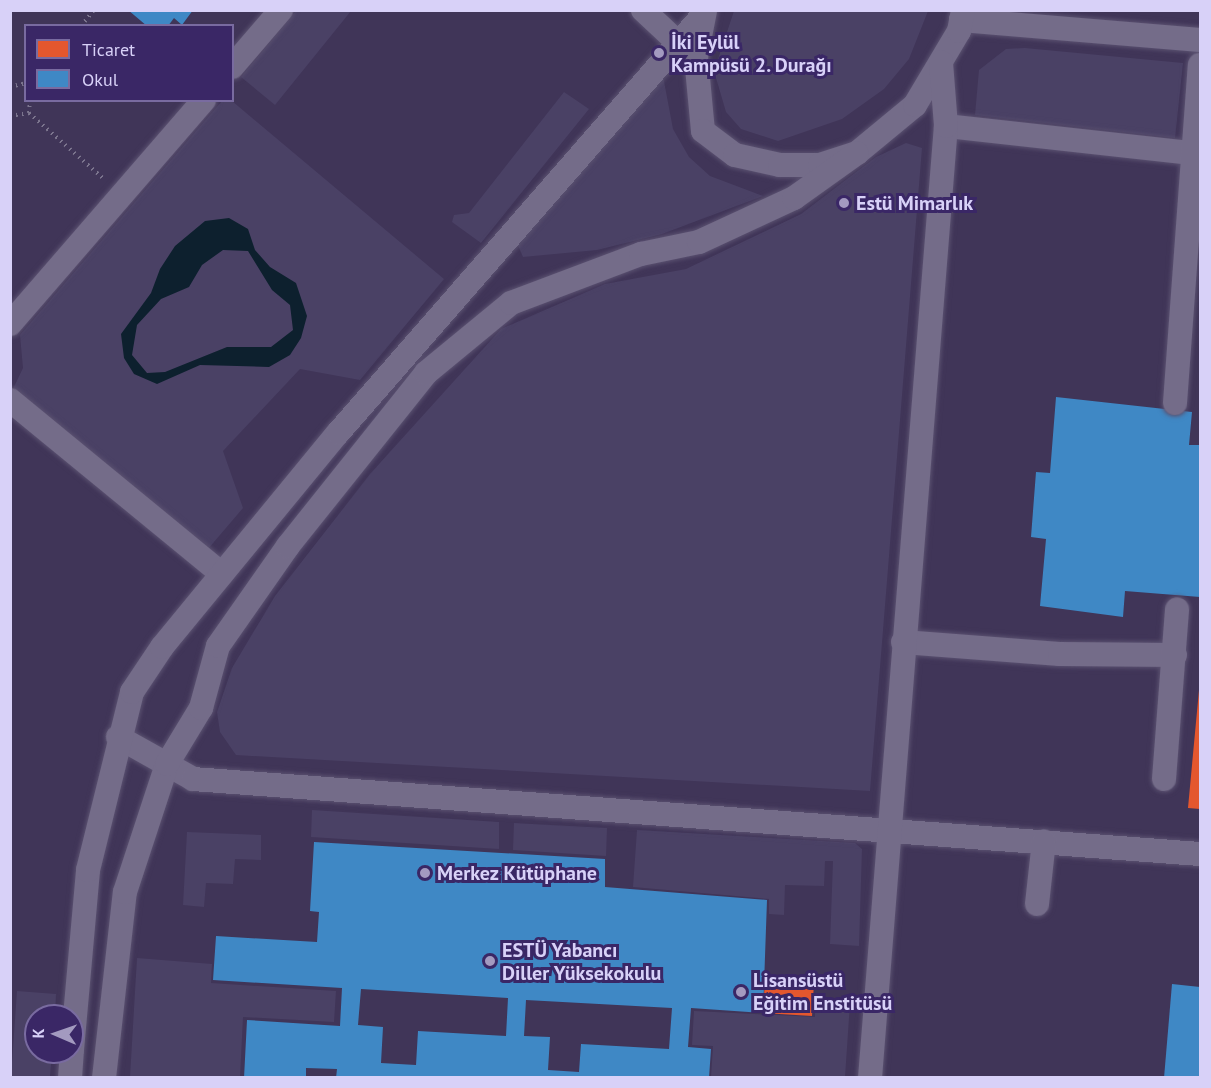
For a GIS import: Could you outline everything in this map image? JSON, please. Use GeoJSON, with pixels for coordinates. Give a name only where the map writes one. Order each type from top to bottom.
{"type":"FeatureCollection","features":[{"type":"Feature","properties":{"kind":"street"},"geometry":{"type":"LineString","coordinates":[[234,65],[281,10]]}},
{"type":"Feature","properties":{"kind":"street"},"geometry":{"type":"LineString","coordinates":[[643,10],[675,40]]}},
{"type":"Feature","properties":{"kind":"street"},"geometry":{"type":"LineString","coordinates":[[76,1004],[88,870],[118,737],[132,692],[222,574],[675,40],[704,13]]}},
{"type":"Feature","properties":{"kind":"street"},"geometry":{"type":"LineString","coordinates":[[704,13],[696,57],[703,131],[735,155],[780,165],[820,165],[857,153]]}},
{"type":"Feature","properties":{"kind":"street"},"geometry":{"type":"LineString","coordinates":[[104,1077],[125,892],[167,764],[201,708],[218,646],[288,546],[426,373],[511,303],[641,254],[699,242],[794,198],[857,153],[915,105],[941,62],[963,14],[1200,40]]}},
{"type":"Feature","properties":{"kind":"street"},"geometry":{"type":"LineString","coordinates":[[870,1077],[888,827],[946,126],[941,62]]}},
{"type":"Feature","properties":{"kind":"street"},"geometry":{"type":"LineString","coordinates":[[1175,404],[1196,154],[1200,65]]}},
{"type":"Feature","properties":{"kind":"street"},"geometry":{"type":"LineString","coordinates":[[10,324],[202,102]]}},
{"type":"Feature","properties":{"kind":"street"},"geometry":{"type":"LineString","coordinates":[[946,126],[1196,154]]}},
{"type":"Feature","properties":{"kind":"street"},"geometry":{"type":"LineString","coordinates":[[10,400],[222,574]]}},
{"type":"Feature","properties":{"kind":"street"},"geometry":{"type":"LineString","coordinates":[[1164,779],[1177,609]]}},
{"type":"Feature","properties":{"kind":"street"},"geometry":{"type":"LineString","coordinates":[[903,642],[1175,655]]}},
{"type":"Feature","properties":{"kind":"street"},"geometry":{"type":"LineString","coordinates":[[118,737],[193,779],[888,827],[1200,854]]}},
{"type":"Feature","properties":{"kind":"street"},"geometry":{"type":"LineString","coordinates":[[1037,904],[1044,841]]}},
{"type":"Feature","properties":{"kind":"path"},"geometry":{"type":"LineString","coordinates":[[83,24],[94,10]]}},
{"type":"Feature","properties":{"kind":"path"},"geometry":{"type":"LineString","coordinates":[[29,113],[30,102]]}},
{"type":"Feature","properties":{"kind":"path"},"geometry":{"type":"LineString","coordinates":[[10,116],[29,113]]}},
{"type":"Feature","properties":{"kind":"path"},"geometry":{"type":"LineString","coordinates":[[29,113],[122,195]]}},
{"type":"Feature","properties":{"kind":"shaded area"},"geometry":{"type":"Polygon","coordinates":[[[734,10],[928,11],[909,59],[884,89],[842,119],[778,141],[741,129],[726,112],[714,71],[734,10]]]}},
{"type":"Feature","properties":{"kind":"shaded area"},"geometry":{"type":"Polygon","coordinates":[[[296,11],[351,11],[275,105],[241,77],[296,11]]]}},
{"type":"Feature","properties":{"kind":"shaded area"},"geometry":{"type":"Polygon","coordinates":[[[1025,48],[1183,63],[1175,138],[975,115],[979,70],[1006,49],[1025,48]]]}},
{"type":"Feature","properties":{"kind":"shaded area"},"geometry":{"type":"Polygon","coordinates":[[[663,76],[673,129],[689,157],[710,176],[763,196],[662,234],[597,250],[523,257],[517,243],[663,76]]]}},
{"type":"Feature","properties":{"kind":"shaded area"},"geometry":{"type":"Polygon","coordinates":[[[564,92],[589,109],[481,243],[452,222],[454,215],[469,213],[564,92]]]}},
{"type":"Feature","properties":{"kind":"shaded area"},"geometry":{"type":"Polygon","coordinates":[[[221,102],[233,102],[444,279],[360,380],[300,369],[223,451],[243,508],[208,549],[11,393],[23,368],[20,335],[221,102]]]}},
{"type":"Feature","properties":{"kind":"shaded area"},"geometry":{"type":"Polygon","coordinates":[[[906,143],[922,148],[870,791],[236,755],[220,732],[217,712],[232,668],[275,596],[370,474],[501,329],[605,284],[686,269],[801,214],[876,157],[906,143]]]}},
{"type":"Feature","properties":{"kind":"shaded area"},"geometry":{"type":"Polygon","coordinates":[[[312,810],[499,822],[499,849],[311,837],[312,810]]]}},
{"type":"Feature","properties":{"kind":"shaded area"},"geometry":{"type":"Polygon","coordinates":[[[514,823],[607,828],[606,856],[513,850],[514,823]]]}},
{"type":"Feature","properties":{"kind":"shaded area"},"geometry":{"type":"Polygon","coordinates":[[[637,830],[855,843],[862,849],[859,946],[830,944],[833,861],[825,861],[824,886],[785,885],[784,915],[769,914],[769,899],[633,887],[637,830]]]}},
{"type":"Feature","properties":{"kind":"shaded area"},"geometry":{"type":"Polygon","coordinates":[[[187,832],[261,835],[261,860],[235,859],[233,884],[206,883],[204,907],[183,905],[187,832]]]}},
{"type":"Feature","properties":{"kind":"shaded area"},"geometry":{"type":"Polygon","coordinates":[[[137,958],[212,964],[211,983],[336,991],[334,1022],[243,1017],[240,1077],[130,1077],[137,958]]]}},
{"type":"Feature","properties":{"kind":"shaded area"},"geometry":{"type":"Polygon","coordinates":[[[17,991],[56,994],[56,1004],[24,1004],[24,1064],[51,1064],[50,1077],[11,1077],[17,991]]]}},
{"type":"Feature","properties":{"kind":"shaded area"},"geometry":{"type":"Polygon","coordinates":[[[815,999],[850,1003],[845,1077],[711,1077],[713,1046],[692,1045],[694,1011],[815,1017],[815,999]]]}},
{"type":"Feature","properties":{"kind":"water"},"geometry":{"type":"Polygon","coordinates":[[[229,218],[248,229],[255,250],[270,267],[296,283],[307,316],[301,338],[290,355],[269,367],[200,365],[157,384],[134,374],[124,358],[121,334],[151,293],[160,269],[175,246],[205,221],[229,218]],[[223,250],[202,265],[189,287],[161,299],[137,325],[132,355],[147,373],[165,372],[227,347],[271,347],[293,330],[290,305],[272,290],[248,251],[223,250]]]}},
{"type":"Feature","properties":{"kind":"building: Ticaret"},"geometry":{"type":"Polygon","coordinates":[[[1200,690],[1200,809],[1188,808],[1200,690]]]}},
{"type":"Feature","properties":{"kind":"building: Ticaret"},"geometry":{"type":"Polygon","coordinates":[[[765,980],[814,983],[812,1016],[763,1013],[765,980]]]}},
{"type":"Feature","properties":{"kind":"building: Okul"},"geometry":{"type":"Polygon","coordinates":[[[128,10],[193,10],[183,24],[174,18],[170,24],[145,24],[128,10]]]}},
{"type":"Feature","properties":{"kind":"building: Okul"},"geometry":{"type":"Polygon","coordinates":[[[1056,397],[1192,412],[1189,445],[1200,445],[1200,597],[1125,591],[1123,617],[1040,606],[1046,539],[1031,537],[1036,472],[1050,473],[1056,397]]]}},
{"type":"Feature","properties":{"kind":"building: Okul","name":"ESTÜ Yabancı Diller Yüksekokulu"},"geometry":{"type":"Polygon","coordinates":[[[314,842],[605,859],[605,887],[767,900],[763,1013],[691,1008],[688,1047],[711,1049],[709,1078],[336,1078],[337,1069],[306,1068],[306,1078],[244,1078],[247,1020],[340,1026],[342,988],[213,980],[216,936],[317,942],[319,912],[310,911],[314,842]],[[361,989],[358,1025],[383,1027],[381,1063],[416,1065],[418,1031],[506,1036],[508,998],[361,989]],[[526,1000],[524,1036],[550,1037],[548,1070],[579,1072],[581,1044],[669,1049],[672,1008],[526,1000]]]}},
{"type":"Feature","properties":{"kind":"building: Okul"},"geometry":{"type":"Polygon","coordinates":[[[1172,984],[1200,987],[1200,1078],[1164,1078],[1172,984]]]}},
{"type":"Feature","properties":{"kind":"place","name":"İki Eylül Kampüsü 2. Durağı"},"geometry":{"type":"Point","coordinates":[659,53]}},
{"type":"Feature","properties":{"kind":"place","name":"Estü Mimarlık"},"geometry":{"type":"Point","coordinates":[844,203]}},
{"type":"Feature","properties":{"kind":"place","name":"Merkez Kütüphane"},"geometry":{"type":"Point","coordinates":[425,873]}},
{"type":"Feature","properties":{"kind":"place","name":"ESTÜ Yabancı Diller Yüksekokulu"},"geometry":{"type":"Point","coordinates":[490,961]}},
{"type":"Feature","properties":{"kind":"place","name":"Lisansüstü Eğitim Enstitüsü"},"geometry":{"type":"Point","coordinates":[741,992]}}]}
